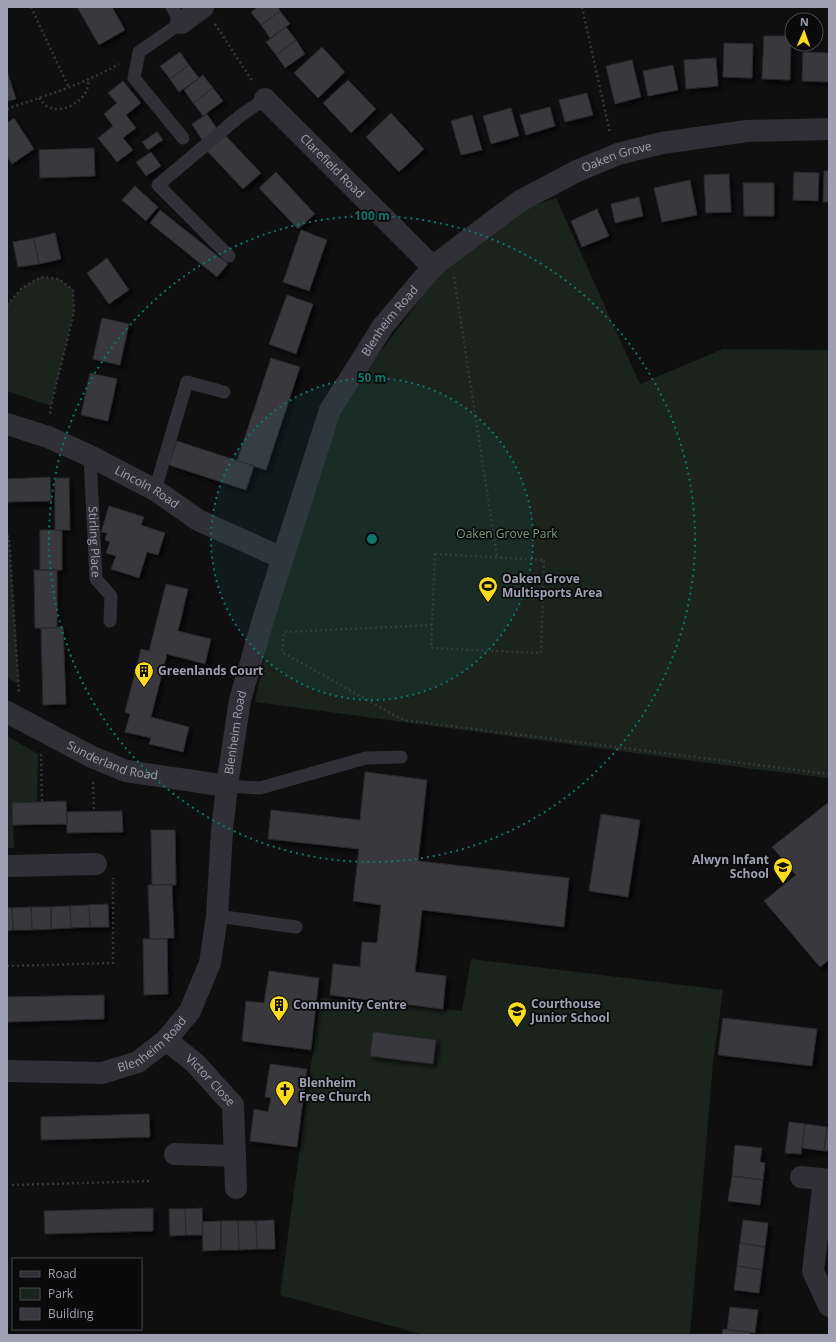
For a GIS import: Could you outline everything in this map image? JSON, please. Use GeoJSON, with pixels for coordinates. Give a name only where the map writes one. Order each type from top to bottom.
{"type":"FeatureCollection","features":[{"type":"Feature","properties":{"kind":"street"},"geometry":{"type":"LineString","coordinates":[[176,15],[208,14]]}},
{"type":"Feature","properties":{"kind":"street","name":"Clarefield Road"},"geometry":{"type":"LineString","coordinates":[[265,99],[439,262]]}},
{"type":"Feature","properties":{"kind":"street","name":"Oaken Grove"},"geometry":{"type":"LineString","coordinates":[[439,262],[520,201],[577,171],[618,154],[662,143],[746,131],[829,129]]}},
{"type":"Feature","properties":{"kind":"street","name":"Blenheim Road"},"geometry":{"type":"LineString","coordinates":[[7,1071],[102,1073],[138,1062],[166,1040],[190,1010],[210,964],[217,916],[222,831],[227,786],[240,700],[262,620],[330,410],[383,326],[439,262]]}},
{"type":"Feature","properties":{"kind":"street","name":"Lincoln Road"},"geometry":{"type":"LineString","coordinates":[[7,424],[48,437],[90,456],[155,490],[198,520],[282,558]]}},
{"type":"Feature","properties":{"kind":"street","name":"Sunderland Road"},"geometry":{"type":"LineString","coordinates":[[14,716],[92,757],[126,771],[227,786]]}},
{"type":"Feature","properties":{"kind":"street"},"geometry":{"type":"LineString","coordinates":[[7,866],[96,864]]}},
{"type":"Feature","properties":{"kind":"street","name":"Victor Close"},"geometry":{"type":"LineString","coordinates":[[166,1040],[195,1063],[233,1105],[236,1188]]}},
{"type":"Feature","properties":{"kind":"street"},"geometry":{"type":"LineString","coordinates":[[175,1154],[235,1156]]}},
{"type":"Feature","properties":{"kind":"street"},"geometry":{"type":"LineString","coordinates":[[801,1177],[826,1180],[823,1235],[813,1271],[829,1306]]}},
{"type":"Feature","properties":{"kind":"lane"},"geometry":{"type":"LineString","coordinates":[[176,15],[139,52],[134,78],[183,138]]}},
{"type":"Feature","properties":{"kind":"lane"},"geometry":{"type":"LineString","coordinates":[[229,256],[158,185],[240,116],[265,99]]}},
{"type":"Feature","properties":{"kind":"lane"},"geometry":{"type":"LineString","coordinates":[[155,490],[187,382],[224,392]]}},
{"type":"Feature","properties":{"kind":"lane","name":"Stirling Place"},"geometry":{"type":"LineString","coordinates":[[90,456],[96,579],[110,596],[110,622]]}},
{"type":"Feature","properties":{"kind":"lane"},"geometry":{"type":"LineString","coordinates":[[227,786],[260,788],[366,758],[401,757]]}},
{"type":"Feature","properties":{"kind":"lane"},"geometry":{"type":"LineString","coordinates":[[217,916],[296,927]]}},
{"type":"Feature","properties":{"kind":"path"},"geometry":{"type":"LineString","coordinates":[[32,7],[69,88]]}},
{"type":"Feature","properties":{"kind":"path"},"geometry":{"type":"LineString","coordinates":[[582,7],[612,139],[618,154]]}},
{"type":"Feature","properties":{"kind":"path"},"geometry":{"type":"LineString","coordinates":[[208,14],[265,99]]}},
{"type":"Feature","properties":{"kind":"path"},"geometry":{"type":"LineString","coordinates":[[7,109],[69,88],[107,71],[139,52]]}},
{"type":"Feature","properties":{"kind":"path"},"geometry":{"type":"LineString","coordinates":[[39,98],[46,106],[55,109],[69,107],[86,91],[89,79]]}},
{"type":"Feature","properties":{"kind":"path"},"geometry":{"type":"LineString","coordinates":[[439,262],[452,269],[497,557]]}},
{"type":"Feature","properties":{"kind":"path"},"geometry":{"type":"LineString","coordinates":[[7,305],[22,288],[41,277],[60,279],[73,290],[74,312],[51,406],[48,437]]}},
{"type":"Feature","properties":{"kind":"path"},"geometry":{"type":"LineString","coordinates":[[7,536],[10,537],[14,716]]}},
{"type":"Feature","properties":{"kind":"path"},"geometry":{"type":"LineString","coordinates":[[435,554],[497,557],[544,560],[541,653],[431,648],[435,554]]}},
{"type":"Feature","properties":{"kind":"path"},"geometry":{"type":"LineString","coordinates":[[432,625],[284,632],[282,652],[403,720],[829,774]]}},
{"type":"Feature","properties":{"kind":"path"},"geometry":{"type":"LineString","coordinates":[[40,730],[42,802]]}},
{"type":"Feature","properties":{"kind":"path"},"geometry":{"type":"LineString","coordinates":[[92,757],[94,811]]}},
{"type":"Feature","properties":{"kind":"path"},"geometry":{"type":"LineString","coordinates":[[7,966],[113,963],[113,864],[96,864]]}},
{"type":"Feature","properties":{"kind":"path"},"geometry":{"type":"LineString","coordinates":[[12,1185],[152,1181]]}},
{"type":"Feature","properties":{"kind":"green space","name":"Oaken Grove Park"},"geometry":{"type":"Polygon","coordinates":[[[556,198],[640,384],[723,349],[829,350],[829,778],[255,702],[280,582],[335,411],[439,275],[526,208],[556,198]]]}},
{"type":"Feature","properties":{"kind":"green space"},"geometry":{"type":"Polygon","coordinates":[[[41,277],[59,279],[73,290],[74,312],[51,406],[7,391],[7,305],[22,288],[41,277]]]}},
{"type":"Feature","properties":{"kind":"green space"},"geometry":{"type":"Polygon","coordinates":[[[7,536],[9,537],[19,684],[7,678],[7,536]]]}},
{"type":"Feature","properties":{"kind":"green space"},"geometry":{"type":"Polygon","coordinates":[[[7,736],[38,754],[37,802],[12,803],[14,848],[7,848],[7,736]]]}},
{"type":"Feature","properties":{"kind":"green space"},"geometry":{"type":"Polygon","coordinates":[[[471,959],[723,990],[713,1063],[690,1335],[424,1335],[280,1295],[320,998],[462,1011],[471,959]]]}},
{"type":"Feature","properties":{"kind":"building"},"geometry":{"type":"Polygon","coordinates":[[[77,7],[112,7],[125,30],[99,45],[77,7]]]}},
{"type":"Feature","properties":{"kind":"building"},"geometry":{"type":"Polygon","coordinates":[[[258,7],[278,7],[280,11],[261,25],[251,12],[258,7]]]}},
{"type":"Feature","properties":{"kind":"building"},"geometry":{"type":"Polygon","coordinates":[[[280,11],[290,24],[270,38],[261,25],[280,11]]]}},
{"type":"Feature","properties":{"kind":"building"},"geometry":{"type":"Polygon","coordinates":[[[286,27],[296,40],[276,55],[266,42],[286,27]]]}},
{"type":"Feature","properties":{"kind":"building"},"geometry":{"type":"Polygon","coordinates":[[[764,36],[784,36],[784,52],[791,52],[790,80],[762,79],[764,36]]]}},
{"type":"Feature","properties":{"kind":"building"},"geometry":{"type":"Polygon","coordinates":[[[296,40],[305,54],[285,68],[276,55],[296,40]]]}},
{"type":"Feature","properties":{"kind":"building"},"geometry":{"type":"Polygon","coordinates":[[[724,43],[753,44],[752,78],[723,77],[724,43]]]}},
{"type":"Feature","properties":{"kind":"building"},"geometry":{"type":"Polygon","coordinates":[[[322,47],[345,72],[318,98],[294,73],[322,47]]]}},
{"type":"Feature","properties":{"kind":"building"},"geometry":{"type":"Polygon","coordinates":[[[180,52],[189,65],[170,79],[160,66],[180,52]]]}},
{"type":"Feature","properties":{"kind":"building"},"geometry":{"type":"Polygon","coordinates":[[[803,52],[829,53],[829,82],[802,81],[803,52]]]}},
{"type":"Feature","properties":{"kind":"building"},"geometry":{"type":"Polygon","coordinates":[[[716,58],[718,86],[686,89],[684,60],[716,58]]]}},
{"type":"Feature","properties":{"kind":"building"},"geometry":{"type":"Polygon","coordinates":[[[632,60],[641,97],[615,104],[606,66],[632,60]]]}},
{"type":"Feature","properties":{"kind":"building"},"geometry":{"type":"Polygon","coordinates":[[[189,65],[199,78],[179,92],[170,79],[189,65]]]}},
{"type":"Feature","properties":{"kind":"building"},"geometry":{"type":"Polygon","coordinates":[[[673,65],[678,90],[648,96],[643,71],[673,65]]]}},
{"type":"Feature","properties":{"kind":"building"},"geometry":{"type":"Polygon","coordinates":[[[7,71],[16,99],[7,101],[7,71]]]}},
{"type":"Feature","properties":{"kind":"building"},"geometry":{"type":"Polygon","coordinates":[[[203,75],[213,88],[193,103],[184,90],[203,75]]]}},
{"type":"Feature","properties":{"kind":"building"},"geometry":{"type":"Polygon","coordinates":[[[348,80],[376,109],[351,133],[323,103],[348,80]]]}},
{"type":"Feature","properties":{"kind":"building"},"geometry":{"type":"Polygon","coordinates":[[[123,81],[141,103],[126,115],[136,128],[123,138],[133,150],[117,162],[98,138],[113,126],[104,114],[117,103],[108,93],[123,81]]]}},
{"type":"Feature","properties":{"kind":"building"},"geometry":{"type":"Polygon","coordinates":[[[213,88],[223,101],[203,116],[193,103],[213,88]]]}},
{"type":"Feature","properties":{"kind":"building"},"geometry":{"type":"Polygon","coordinates":[[[587,93],[593,115],[565,122],[559,100],[587,93]]]}},
{"type":"Feature","properties":{"kind":"building"},"geometry":{"type":"Polygon","coordinates":[[[550,107],[555,126],[526,135],[520,115],[550,107]]]}},
{"type":"Feature","properties":{"kind":"building"},"geometry":{"type":"Polygon","coordinates":[[[511,108],[519,136],[491,144],[483,116],[511,108]]]}},
{"type":"Feature","properties":{"kind":"building"},"geometry":{"type":"Polygon","coordinates":[[[391,113],[424,149],[399,172],[366,137],[391,113]]]}},
{"type":"Feature","properties":{"kind":"building"},"geometry":{"type":"Polygon","coordinates":[[[207,114],[217,129],[202,140],[192,124],[207,114]]]}},
{"type":"Feature","properties":{"kind":"building"},"geometry":{"type":"Polygon","coordinates":[[[472,115],[482,150],[461,155],[451,121],[472,115]]]}},
{"type":"Feature","properties":{"kind":"building"},"geometry":{"type":"Polygon","coordinates":[[[14,118],[34,149],[12,164],[7,157],[7,123],[14,118]]]}},
{"type":"Feature","properties":{"kind":"building"},"geometry":{"type":"Polygon","coordinates":[[[157,132],[163,140],[148,150],[142,142],[157,132]]]}},
{"type":"Feature","properties":{"kind":"building"},"geometry":{"type":"Polygon","coordinates":[[[224,134],[261,173],[243,189],[206,150],[224,134]]]}},
{"type":"Feature","properties":{"kind":"building"},"geometry":{"type":"Polygon","coordinates":[[[94,148],[95,176],[40,178],[39,150],[94,148]]]}},
{"type":"Feature","properties":{"kind":"building"},"geometry":{"type":"Polygon","coordinates":[[[151,152],[161,166],[146,176],[136,162],[151,152]]]}},
{"type":"Feature","properties":{"kind":"building"},"geometry":{"type":"Polygon","coordinates":[[[824,171],[829,171],[829,202],[823,202],[824,171]]]}},
{"type":"Feature","properties":{"kind":"building"},"geometry":{"type":"Polygon","coordinates":[[[276,172],[315,214],[298,229],[259,188],[276,172]]]}},
{"type":"Feature","properties":{"kind":"building"},"geometry":{"type":"Polygon","coordinates":[[[794,172],[819,173],[818,201],[793,200],[794,172]]]}},
{"type":"Feature","properties":{"kind":"building"},"geometry":{"type":"Polygon","coordinates":[[[729,174],[731,212],[706,213],[704,175],[729,174]]]}},
{"type":"Feature","properties":{"kind":"building"},"geometry":{"type":"Polygon","coordinates":[[[690,180],[697,215],[662,222],[654,188],[690,180]]]}},
{"type":"Feature","properties":{"kind":"building"},"geometry":{"type":"Polygon","coordinates":[[[743,183],[774,183],[774,216],[744,216],[743,183]]]}},
{"type":"Feature","properties":{"kind":"building"},"geometry":{"type":"Polygon","coordinates":[[[135,186],[158,207],[146,221],[122,200],[135,186]]]}},
{"type":"Feature","properties":{"kind":"building"},"geometry":{"type":"Polygon","coordinates":[[[639,197],[643,216],[615,223],[611,204],[639,197]]]}},
{"type":"Feature","properties":{"kind":"building"},"geometry":{"type":"Polygon","coordinates":[[[597,209],[609,236],[582,247],[571,221],[597,209]]]}},
{"type":"Feature","properties":{"kind":"building"},"geometry":{"type":"Polygon","coordinates":[[[160,210],[228,264],[217,277],[150,223],[160,210]]]}},
{"type":"Feature","properties":{"kind":"building"},"geometry":{"type":"Polygon","coordinates":[[[301,230],[327,240],[309,291],[283,282],[301,230]]]}},
{"type":"Feature","properties":{"kind":"building"},"geometry":{"type":"Polygon","coordinates":[[[55,233],[61,259],[39,264],[34,238],[55,233]]]}},
{"type":"Feature","properties":{"kind":"building"},"geometry":{"type":"Polygon","coordinates":[[[34,238],[39,264],[18,267],[13,242],[34,238]]]}},
{"type":"Feature","properties":{"kind":"building"},"geometry":{"type":"Polygon","coordinates":[[[107,258],[129,290],[109,304],[87,273],[107,258]]]}},
{"type":"Feature","properties":{"kind":"building"},"geometry":{"type":"Polygon","coordinates":[[[287,295],[313,304],[296,354],[269,344],[287,295]]]}},
{"type":"Feature","properties":{"kind":"building"},"geometry":{"type":"Polygon","coordinates":[[[102,318],[129,324],[120,365],[93,359],[102,318]]]}},
{"type":"Feature","properties":{"kind":"building"},"geometry":{"type":"Polygon","coordinates":[[[271,358],[300,367],[266,470],[237,461],[271,358]]]}},
{"type":"Feature","properties":{"kind":"building"},"geometry":{"type":"Polygon","coordinates":[[[90,373],[117,379],[108,421],[81,415],[90,373]]]}},
{"type":"Feature","properties":{"kind":"building"},"geometry":{"type":"Polygon","coordinates":[[[177,441],[254,466],[246,490],[169,465],[177,441]]]}},
{"type":"Feature","properties":{"kind":"building"},"geometry":{"type":"Polygon","coordinates":[[[50,477],[51,501],[7,502],[7,479],[50,477]]]}},
{"type":"Feature","properties":{"kind":"building"},"geometry":{"type":"Polygon","coordinates":[[[55,478],[69,478],[70,530],[55,530],[55,478]]]}},
{"type":"Feature","properties":{"kind":"building"},"geometry":{"type":"Polygon","coordinates":[[[109,506],[144,517],[141,525],[165,533],[158,555],[147,552],[139,578],[111,569],[116,556],[106,553],[110,542],[105,540],[107,533],[101,532],[109,506]]]}},
{"type":"Feature","properties":{"kind":"building"},"geometry":{"type":"Polygon","coordinates":[[[40,530],[62,530],[62,570],[40,570],[40,530]]]}},
{"type":"Feature","properties":{"kind":"building"},"geometry":{"type":"Polygon","coordinates":[[[34,570],[57,570],[57,628],[35,628],[34,570]]]}},
{"type":"Feature","properties":{"kind":"building","name":"Greenlands Court"},"geometry":{"type":"Polygon","coordinates":[[[166,584],[188,589],[178,631],[211,639],[205,664],[167,654],[151,717],[189,727],[183,752],[149,744],[151,738],[125,732],[130,714],[125,712],[141,649],[149,651],[166,584]]]}},
{"type":"Feature","properties":{"kind":"building"},"geometry":{"type":"Polygon","coordinates":[[[63,627],[66,704],[43,705],[41,628],[63,627]]]}},
{"type":"Feature","properties":{"kind":"building"},"geometry":{"type":"Polygon","coordinates":[[[365,772],[427,780],[418,861],[569,878],[564,927],[422,910],[415,972],[446,976],[443,1009],[330,995],[333,964],[360,967],[362,942],[377,943],[381,905],[353,901],[359,849],[268,839],[271,810],[360,820],[365,772]]]}},
{"type":"Feature","properties":{"kind":"building"},"geometry":{"type":"Polygon","coordinates":[[[66,801],[67,824],[13,825],[12,803],[66,801]]]}},
{"type":"Feature","properties":{"kind":"building"},"geometry":{"type":"Polygon","coordinates":[[[829,802],[829,960],[820,967],[764,901],[796,875],[772,847],[829,802]]]}},
{"type":"Feature","properties":{"kind":"building"},"geometry":{"type":"Polygon","coordinates":[[[122,811],[123,832],[67,833],[67,812],[122,811]]]}},
{"type":"Feature","properties":{"kind":"building"},"geometry":{"type":"Polygon","coordinates":[[[601,814],[640,820],[628,897],[589,891],[601,814]]]}},
{"type":"Feature","properties":{"kind":"building"},"geometry":{"type":"Polygon","coordinates":[[[151,830],[175,830],[176,885],[152,885],[151,830]]]}},
{"type":"Feature","properties":{"kind":"building"},"geometry":{"type":"Polygon","coordinates":[[[172,884],[174,938],[150,939],[148,885],[172,884]]]}},
{"type":"Feature","properties":{"kind":"building"},"geometry":{"type":"Polygon","coordinates":[[[108,904],[109,927],[90,927],[89,905],[108,904]]]}},
{"type":"Feature","properties":{"kind":"building"},"geometry":{"type":"Polygon","coordinates":[[[89,905],[90,927],[71,928],[70,906],[89,905]]]}},
{"type":"Feature","properties":{"kind":"building"},"geometry":{"type":"Polygon","coordinates":[[[70,906],[71,928],[51,929],[51,907],[70,906]]]}},
{"type":"Feature","properties":{"kind":"building"},"geometry":{"type":"Polygon","coordinates":[[[31,907],[32,930],[13,930],[12,908],[31,907]]]}},
{"type":"Feature","properties":{"kind":"building"},"geometry":{"type":"Polygon","coordinates":[[[31,907],[51,907],[51,929],[32,930],[31,907]]]}},
{"type":"Feature","properties":{"kind":"building"},"geometry":{"type":"Polygon","coordinates":[[[7,908],[12,908],[13,930],[7,931],[7,908]]]}},
{"type":"Feature","properties":{"kind":"building"},"geometry":{"type":"Polygon","coordinates":[[[143,939],[167,939],[168,994],[144,995],[143,939]]]}},
{"type":"Feature","properties":{"kind":"building","name":"Community Centre"},"geometry":{"type":"Polygon","coordinates":[[[269,971],[319,978],[311,1050],[242,1041],[246,1001],[264,1003],[269,971]]]}},
{"type":"Feature","properties":{"kind":"building"},"geometry":{"type":"Polygon","coordinates":[[[104,995],[104,1019],[7,1022],[7,997],[104,995]]]}},
{"type":"Feature","properties":{"kind":"building"},"geometry":{"type":"Polygon","coordinates":[[[723,1018],[817,1029],[812,1066],[718,1055],[723,1018]]]}},
{"type":"Feature","properties":{"kind":"building"},"geometry":{"type":"Polygon","coordinates":[[[373,1032],[436,1040],[433,1064],[370,1056],[373,1032]]]}},
{"type":"Feature","properties":{"kind":"building"},"geometry":{"type":"Polygon","coordinates":[[[270,1064],[307,1069],[297,1147],[250,1141],[254,1109],[268,1112],[271,1098],[265,1097],[270,1064]]]}},
{"type":"Feature","properties":{"kind":"building"},"geometry":{"type":"Polygon","coordinates":[[[149,1114],[150,1137],[41,1140],[41,1117],[149,1114]]]}},
{"type":"Feature","properties":{"kind":"building"},"geometry":{"type":"Polygon","coordinates":[[[789,1122],[805,1124],[801,1154],[785,1153],[789,1122]]]}},
{"type":"Feature","properties":{"kind":"building"},"geometry":{"type":"Polygon","coordinates":[[[805,1124],[827,1127],[824,1151],[802,1148],[805,1124]]]}},
{"type":"Feature","properties":{"kind":"building"},"geometry":{"type":"Polygon","coordinates":[[[827,1127],[829,1127],[829,1151],[824,1151],[827,1127]]]}},
{"type":"Feature","properties":{"kind":"building"},"geometry":{"type":"Polygon","coordinates":[[[735,1145],[762,1148],[760,1162],[765,1163],[763,1180],[732,1176],[735,1145]]]}},
{"type":"Feature","properties":{"kind":"building"},"geometry":{"type":"Polygon","coordinates":[[[732,1176],[763,1180],[760,1205],[728,1201],[732,1176]]]}},
{"type":"Feature","properties":{"kind":"building"},"geometry":{"type":"Polygon","coordinates":[[[153,1208],[153,1231],[45,1234],[44,1211],[153,1208]]]}},
{"type":"Feature","properties":{"kind":"building"},"geometry":{"type":"Polygon","coordinates":[[[202,1208],[203,1235],[186,1235],[185,1209],[202,1208]]]}},
{"type":"Feature","properties":{"kind":"building"},"geometry":{"type":"Polygon","coordinates":[[[169,1209],[185,1209],[186,1235],[170,1236],[169,1209]]]}},
{"type":"Feature","properties":{"kind":"building"},"geometry":{"type":"Polygon","coordinates":[[[274,1220],[275,1249],[257,1249],[256,1221],[274,1220]]]}},
{"type":"Feature","properties":{"kind":"building"},"geometry":{"type":"Polygon","coordinates":[[[743,1220],[768,1223],[765,1247],[740,1243],[743,1220]]]}},
{"type":"Feature","properties":{"kind":"building"},"geometry":{"type":"Polygon","coordinates":[[[221,1221],[221,1250],[203,1251],[202,1222],[221,1221]]]}},
{"type":"Feature","properties":{"kind":"building"},"geometry":{"type":"Polygon","coordinates":[[[221,1221],[238,1221],[239,1250],[221,1250],[221,1221]]]}},
{"type":"Feature","properties":{"kind":"building"},"geometry":{"type":"Polygon","coordinates":[[[238,1221],[256,1221],[257,1249],[239,1250],[238,1221]]]}},
{"type":"Feature","properties":{"kind":"building"},"geometry":{"type":"Polygon","coordinates":[[[740,1243],[765,1247],[762,1270],[737,1266],[740,1243]]]}},
{"type":"Feature","properties":{"kind":"building"},"geometry":{"type":"Polygon","coordinates":[[[737,1266],[762,1270],[759,1293],[734,1290],[737,1266]]]}},
{"type":"Feature","properties":{"kind":"building"},"geometry":{"type":"Polygon","coordinates":[[[730,1307],[758,1310],[755,1333],[727,1330],[730,1307]]]}},
{"type":"Feature","properties":{"kind":"building"},"geometry":{"type":"Polygon","coordinates":[[[723,1329],[750,1332],[750,1335],[722,1335],[723,1329]]]}},
{"type":"Feature","properties":{"kind":"place","name":"Oaken Grove Multisports Area"},"geometry":{"type":"Point","coordinates":[488,603]}},
{"type":"Feature","properties":{"kind":"place","name":"Greenlands Court"},"geometry":{"type":"Point","coordinates":[144,688]}},
{"type":"Feature","properties":{"kind":"place","name":"Alwyn Infant School"},"geometry":{"type":"Point","coordinates":[783,884]}},
{"type":"Feature","properties":{"kind":"place","name":"Community Centre"},"geometry":{"type":"Point","coordinates":[279,1022]}},
{"type":"Feature","properties":{"kind":"place","name":"Courthouse Junior School"},"geometry":{"type":"Point","coordinates":[517,1028]}},
{"type":"Feature","properties":{"kind":"place","name":"Blenheim Free Church"},"geometry":{"type":"Point","coordinates":[285,1107]}}]}
